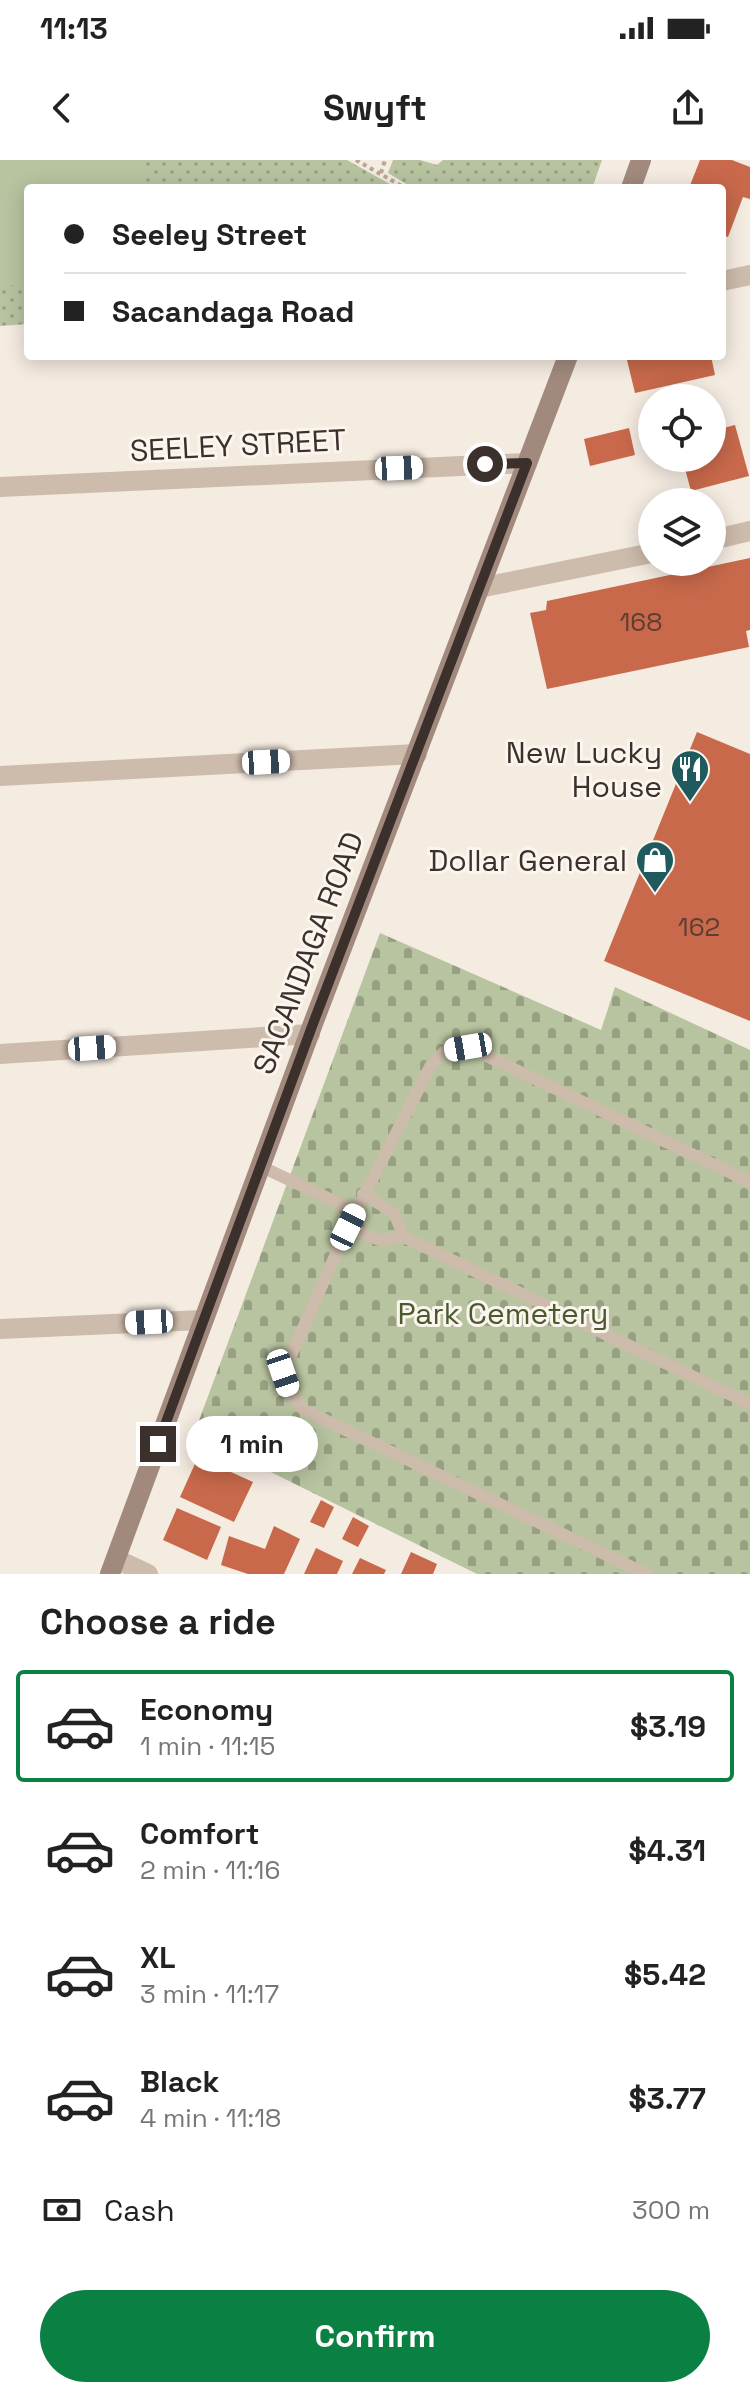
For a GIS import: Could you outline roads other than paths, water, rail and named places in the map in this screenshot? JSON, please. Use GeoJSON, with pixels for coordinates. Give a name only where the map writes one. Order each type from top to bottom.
{"type":"FeatureCollection","features":[{"type":"Feature","properties":{"kind":"main road"},"geometry":{"type":"LineString","coordinates":[[632,184],[641,160]]}},
{"type":"Feature","properties":{"kind":"main road","name":"SACANDAGA ROAD"},"geometry":{"type":"LineString","coordinates":[[113,1566],[202,1320],[566,360]]}},
{"type":"Feature","properties":{"kind":"street"},"geometry":{"type":"LineString","coordinates":[[726,280],[750,275]]}},
{"type":"Feature","properties":{"kind":"street","name":"SEELEY STREET"},"geometry":{"type":"LineString","coordinates":[[0,487],[527,463]]}},
{"type":"Feature","properties":{"kind":"street"},"geometry":{"type":"LineString","coordinates":[[726,537],[750,531]]}},
{"type":"Feature","properties":{"kind":"street"},"geometry":{"type":"LineString","coordinates":[[479,588],[638,556]]}},
{"type":"Feature","properties":{"kind":"street"},"geometry":{"type":"LineString","coordinates":[[0,776],[417,754]]}},
{"type":"Feature","properties":{"kind":"street"},"geometry":{"type":"LineString","coordinates":[[0,1054],[310,1034]]}},
{"type":"Feature","properties":{"kind":"street"},"geometry":{"type":"LineString","coordinates":[[0,1329],[202,1320]]}},
{"type":"Feature","properties":{"kind":"street"},"geometry":{"type":"LineString","coordinates":[[113,1566],[148,1574]]}},
{"type":"Feature","properties":{"kind":"lane"},"geometry":{"type":"LineString","coordinates":[[646,1574],[304,1410],[290,1394],[283,1373],[363,1194],[431,1065],[444,1052],[468,1047],[750,1182]]}},
{"type":"Feature","properties":{"kind":"lane"},"geometry":{"type":"LineString","coordinates":[[260,1166],[355,1211]]}},
{"type":"Feature","properties":{"kind":"lane"},"geometry":{"type":"LineString","coordinates":[[363,1194],[394,1213],[404,1237]]}},
{"type":"Feature","properties":{"kind":"lane"},"geometry":{"type":"LineString","coordinates":[[348,1227],[379,1240],[404,1237],[750,1404]]}},
{"type":"Feature","properties":{"kind":"place","name":"New Lucky House"},"geometry":{"type":"Point","coordinates":[690,803]}},
{"type":"Feature","properties":{"kind":"place","name":"Dollar General"},"geometry":{"type":"Point","coordinates":[655,894]}},
{"type":"Feature","properties":{"kind":"park label","name":"Park Cemetery"},"geometry":{"type":"Point","coordinates":[503,1313]}}]}
